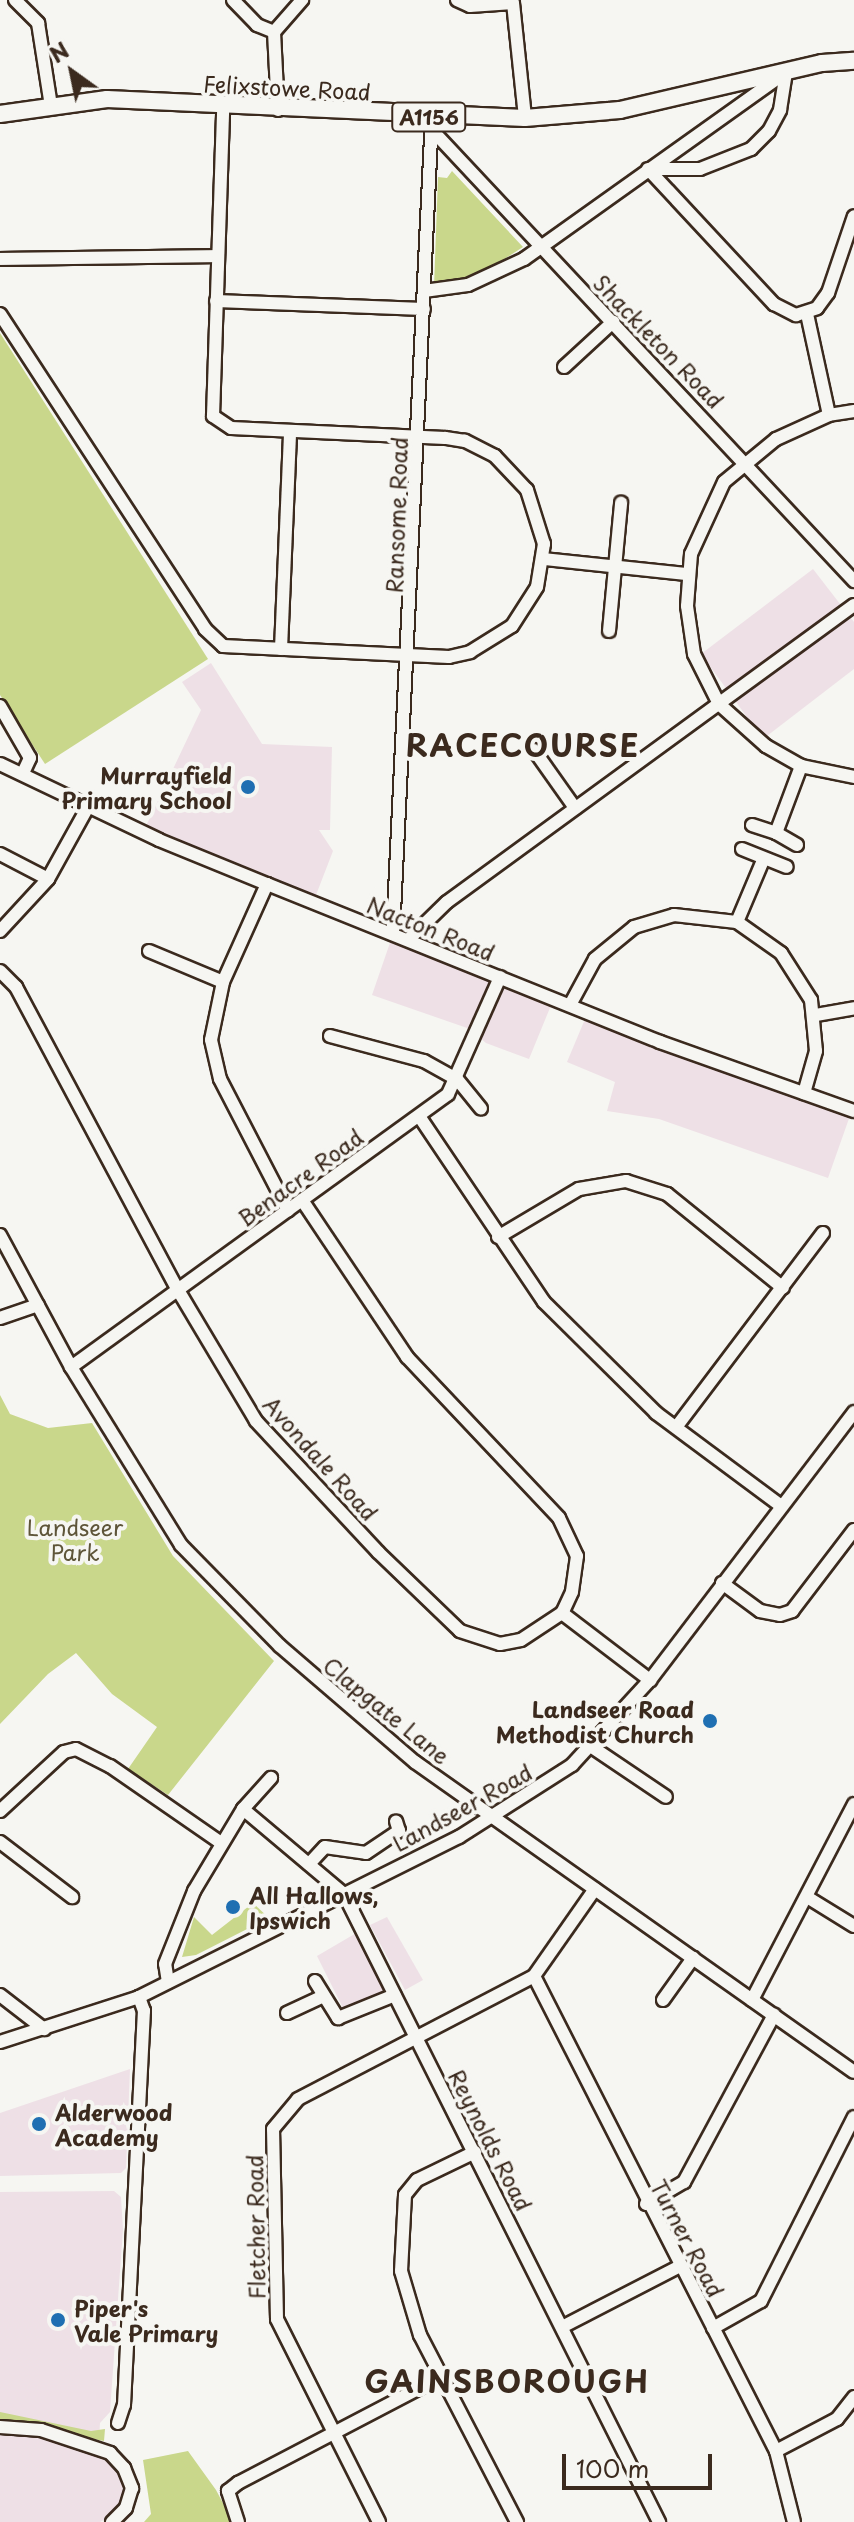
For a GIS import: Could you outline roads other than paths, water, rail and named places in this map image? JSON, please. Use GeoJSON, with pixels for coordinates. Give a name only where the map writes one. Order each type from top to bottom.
{"type":"FeatureCollection","features":[{"type":"Feature","properties":{"kind":"main road","name":"Felixstowe Road"},"geometry":{"type":"LineString","coordinates":[[0,114],[107,99],[432,124],[620,110],[786,72],[854,61]]}},
{"type":"Feature","properties":{"kind":"street"},"geometry":{"type":"LineString","coordinates":[[15,0],[38,23],[51,106]]}},
{"type":"Feature","properties":{"kind":"street"},"geometry":{"type":"LineString","coordinates":[[233,0],[257,25],[274,32]]}},
{"type":"Feature","properties":{"kind":"street"},"geometry":{"type":"LineString","coordinates":[[278,110],[274,32],[302,0]]}},
{"type":"Feature","properties":{"kind":"street"},"geometry":{"type":"LineString","coordinates":[[457,0],[470,6],[528,0]]}},
{"type":"Feature","properties":{"kind":"street"},"geometry":{"type":"LineString","coordinates":[[513,3],[525,118]]}},
{"type":"Feature","properties":{"kind":"street"},"geometry":{"type":"LineString","coordinates":[[648,169],[700,169],[751,149],[769,131],[780,110],[786,72]]}},
{"type":"Feature","properties":{"kind":"street"},"geometry":{"type":"LineString","coordinates":[[424,291],[489,277],[542,247],[786,72]]}},
{"type":"Feature","properties":{"kind":"street"},"geometry":{"type":"LineString","coordinates":[[0,314],[205,629],[223,646],[410,658],[449,657],[495,639],[526,608],[544,559],[534,504],[515,474],[465,441],[231,428],[213,416],[223,107]]}},
{"type":"Feature","properties":{"kind":"street","name":"Shackleton Road"},"geometry":{"type":"LineString","coordinates":[[432,124],[542,247],[745,460],[854,581]]}},
{"type":"Feature","properties":{"kind":"street","name":"Ransome Road"},"geometry":{"type":"LineString","coordinates":[[393,934],[397,914],[410,658],[432,124]]}},
{"type":"Feature","properties":{"kind":"street"},"geometry":{"type":"LineString","coordinates":[[648,169],[774,304],[786,312],[807,314]]}},
{"type":"Feature","properties":{"kind":"street"},"geometry":{"type":"LineString","coordinates":[[807,314],[828,293],[849,247],[854,216]]}},
{"type":"Feature","properties":{"kind":"street"},"geometry":{"type":"LineString","coordinates":[[0,259],[217,256]]}},
{"type":"Feature","properties":{"kind":"street"},"geometry":{"type":"LineString","coordinates":[[216,301],[424,309]]}},
{"type":"Feature","properties":{"kind":"street"},"geometry":{"type":"LineString","coordinates":[[807,314],[829,415]]}},
{"type":"Feature","properties":{"kind":"street"},"geometry":{"type":"LineString","coordinates":[[564,367],[613,322]]}},
{"type":"Feature","properties":{"kind":"street"},"geometry":{"type":"LineString","coordinates":[[854,411],[829,415],[776,439],[745,460],[711,504],[687,574],[691,642],[702,677],[719,704],[766,746],[801,766],[854,777]]}},
{"type":"Feature","properties":{"kind":"street"},"geometry":{"type":"LineString","coordinates":[[281,649],[290,431]]}},
{"type":"Feature","properties":{"kind":"street"},"geometry":{"type":"LineString","coordinates":[[609,631],[621,503]]}},
{"type":"Feature","properties":{"kind":"street"},"geometry":{"type":"LineString","coordinates":[[544,559],[687,574]]}},
{"type":"Feature","properties":{"kind":"street"},"geometry":{"type":"LineString","coordinates":[[408,940],[420,923],[854,605],[854,597]]}},
{"type":"Feature","properties":{"kind":"street"},"geometry":{"type":"LineString","coordinates":[[0,706],[30,758],[23,773]]}},
{"type":"Feature","properties":{"kind":"street"},"geometry":{"type":"LineString","coordinates":[[534,750],[575,808]]}},
{"type":"Feature","properties":{"kind":"street","name":"Nacton Road"},"geometry":{"type":"LineString","coordinates":[[0,764],[267,884],[570,1005],[854,1111]]}},
{"type":"Feature","properties":{"kind":"street"},"geometry":{"type":"LineString","coordinates":[[776,833],[801,766]]}},
{"type":"Feature","properties":{"kind":"street"},"geometry":{"type":"LineString","coordinates":[[0,931],[48,879],[89,805]]}},
{"type":"Feature","properties":{"kind":"street"},"geometry":{"type":"LineString","coordinates":[[752,825],[776,833],[797,845]]}},
{"type":"Feature","properties":{"kind":"street"},"geometry":{"type":"LineString","coordinates":[[742,849],[787,867]]}},
{"type":"Feature","properties":{"kind":"street"},"geometry":{"type":"LineString","coordinates":[[0,854],[48,879]]}},
{"type":"Feature","properties":{"kind":"street"},"geometry":{"type":"LineString","coordinates":[[737,922],[764,858]]}},
{"type":"Feature","properties":{"kind":"street"},"geometry":{"type":"LineString","coordinates":[[267,884],[223,982],[211,1040],[217,1070],[288,1210]]}},
{"type":"Feature","properties":{"kind":"street"},"geometry":{"type":"LineString","coordinates":[[397,914],[420,923]]}},
{"type":"Feature","properties":{"kind":"street"},"geometry":{"type":"LineString","coordinates":[[570,1005],[595,959],[634,927],[674,915],[737,922],[790,962],[816,1015],[816,1051],[804,1093]]}},
{"type":"Feature","properties":{"kind":"street"},"geometry":{"type":"LineString","coordinates":[[149,951],[223,982]]}},
{"type":"Feature","properties":{"kind":"street","name":"Avondale Road"},"geometry":{"type":"LineString","coordinates":[[0,971],[16,987],[178,1290],[256,1421],[378,1552],[460,1631],[500,1644],[521,1640],[562,1613]]}},
{"type":"Feature","properties":{"kind":"street","name":"Benacre Road"},"geometry":{"type":"LineString","coordinates":[[71,1367],[448,1094],[500,977]]}},
{"type":"Feature","properties":{"kind":"street"},"geometry":{"type":"LineString","coordinates":[[816,1015],[854,1008]]}},
{"type":"Feature","properties":{"kind":"street"},"geometry":{"type":"LineString","coordinates":[[330,1036],[424,1061],[457,1079],[481,1109]]}},
{"type":"Feature","properties":{"kind":"street"},"geometry":{"type":"LineString","coordinates":[[419,1116],[544,1302],[582,1343],[677,1426],[781,1506]]}},
{"type":"Feature","properties":{"kind":"street"},"geometry":{"type":"LineString","coordinates":[[498,1237],[579,1189],[626,1181],[667,1194],[783,1288]]}},
{"type":"Feature","properties":{"kind":"street"},"geometry":{"type":"LineString","coordinates":[[302,1200],[407,1357],[559,1518],[577,1556],[572,1592],[562,1613],[650,1680]]}},
{"type":"Feature","properties":{"kind":"street"},"geometry":{"type":"LineString","coordinates":[[677,1426],[823,1233]]}},
{"type":"Feature","properties":{"kind":"street","name":"Clapgate Lane"},"geometry":{"type":"LineString","coordinates":[[0,1235],[71,1367],[181,1545],[359,1719],[854,2072]]}},
{"type":"Feature","properties":{"kind":"street"},"geometry":{"type":"LineString","coordinates":[[0,1318],[38,1305]]}},
{"type":"Feature","properties":{"kind":"street","name":"Landseer Road"},"geometry":{"type":"LineString","coordinates":[[0,2042],[139,1997],[495,1817],[592,1747],[650,1680],[854,1412]]}},
{"type":"Feature","properties":{"kind":"street"},"geometry":{"type":"LineString","coordinates":[[722,1583],[760,1611],[780,1615],[792,1611],[854,1530]]}},
{"type":"Feature","properties":{"kind":"street"},"geometry":{"type":"LineString","coordinates":[[592,1747],[666,1797]]}},
{"type":"Feature","properties":{"kind":"street"},"geometry":{"type":"LineString","coordinates":[[0,1811],[64,1752],[76,1749],[110,1766],[221,1843]]}},
{"type":"Feature","properties":{"kind":"street"},"geometry":{"type":"LineString","coordinates":[[168,1982],[169,1952],[194,1891],[243,1809],[271,1778]]}},
{"type":"Feature","properties":{"kind":"street"},"geometry":{"type":"LineString","coordinates":[[752,2000],[854,1804]]}},
{"type":"Feature","properties":{"kind":"street","name":"Reynolds Road"},"geometry":{"type":"LineString","coordinates":[[243,1809],[344,1894],[659,2522]]}},
{"type":"Feature","properties":{"kind":"street"},"geometry":{"type":"LineString","coordinates":[[309,1864],[325,1847],[366,1853],[398,1826],[413,1825]]}},
{"type":"Feature","properties":{"kind":"street"},"geometry":{"type":"LineString","coordinates":[[0,1842],[72,1897]]}},
{"type":"Feature","properties":{"kind":"street"},"geometry":{"type":"LineString","coordinates":[[534,1976],[595,1889]]}},
{"type":"Feature","properties":{"kind":"street"},"geometry":{"type":"LineString","coordinates":[[807,1897],[854,1926]]}},
{"type":"Feature","properties":{"kind":"street"},"geometry":{"type":"LineString","coordinates":[[663,2000],[693,1958]]}},
{"type":"Feature","properties":{"kind":"street","name":"Fletcher Road"},"geometry":{"type":"LineString","coordinates":[[379,2522],[277,2319],[273,2129],[298,2099],[534,1976]]}},
{"type":"Feature","properties":{"kind":"street","name":"Turner Road"},"geometry":{"type":"LineString","coordinates":[[534,1976],[646,2204],[776,2451],[794,2522]]}},
{"type":"Feature","properties":{"kind":"street"},"geometry":{"type":"LineString","coordinates":[[315,1981],[332,2013],[348,2018],[395,1995]]}},
{"type":"Feature","properties":{"kind":"street"},"geometry":{"type":"LineString","coordinates":[[0,1995],[44,2029]]}},
{"type":"Feature","properties":{"kind":"street"},"geometry":{"type":"LineString","coordinates":[[118,2423],[124,2405],[144,2011],[139,1997]]}},
{"type":"Feature","properties":{"kind":"street"},"geometry":{"type":"LineString","coordinates":[[287,2013],[322,1997]]}},
{"type":"Feature","properties":{"kind":"street"},"geometry":{"type":"LineString","coordinates":[[646,2204],[684,2182],[774,2015]]}},
{"type":"Feature","properties":{"kind":"street"},"geometry":{"type":"LineString","coordinates":[[713,2328],[761,2301],[854,2117]]}},
{"type":"Feature","properties":{"kind":"street"},"geometry":{"type":"LineString","coordinates":[[475,2152],[417,2180],[405,2195],[401,2212],[401,2271],[420,2335],[517,2522]]}},
{"type":"Feature","properties":{"kind":"street"},"geometry":{"type":"LineString","coordinates":[[562,2327],[680,2266]]}},
{"type":"Feature","properties":{"kind":"street"},"geometry":{"type":"LineString","coordinates":[[238,2522],[228,2491],[443,2376]]}},
{"type":"Feature","properties":{"kind":"street"},"geometry":{"type":"LineString","coordinates":[[776,2451],[837,2419],[854,2397]]}},
{"type":"Feature","properties":{"kind":"street"},"geometry":{"type":"LineString","coordinates":[[0,2427],[41,2430],[110,2453],[132,2488],[126,2508],[128,2522]]}},
{"type":"Feature","properties":{"kind":"street"},"geometry":{"type":"LineString","coordinates":[[112,2522],[126,2508]]}},
{"type":"Feature","properties":{"kind":"place","name":"Murrayfield Primary School"},"geometry":{"type":"Point","coordinates":[248,787]}},
{"type":"Feature","properties":{"kind":"place","name":"Landseer Road Methodist Church"},"geometry":{"type":"Point","coordinates":[710,1721]}},
{"type":"Feature","properties":{"kind":"place","name":"All Hallows, Ipswich"},"geometry":{"type":"Point","coordinates":[233,1907]}},
{"type":"Feature","properties":{"kind":"place","name":"Alderwood Academy"},"geometry":{"type":"Point","coordinates":[39,2124]}},
{"type":"Feature","properties":{"kind":"place","name":"Piper's Vale Primary"},"geometry":{"type":"Point","coordinates":[58,2320]}},
{"type":"Feature","properties":{"kind":"district","name":"RACECOURSE"},"geometry":{"type":"Point","coordinates":[523,745]}},
{"type":"Feature","properties":{"kind":"district","name":"GAINSBOROUGH"},"geometry":{"type":"Point","coordinates":[507,2381]}},
{"type":"Feature","properties":{"kind":"park label","name":"Landseer Park"},"geometry":{"type":"Point","coordinates":[75,1538]}}]}
